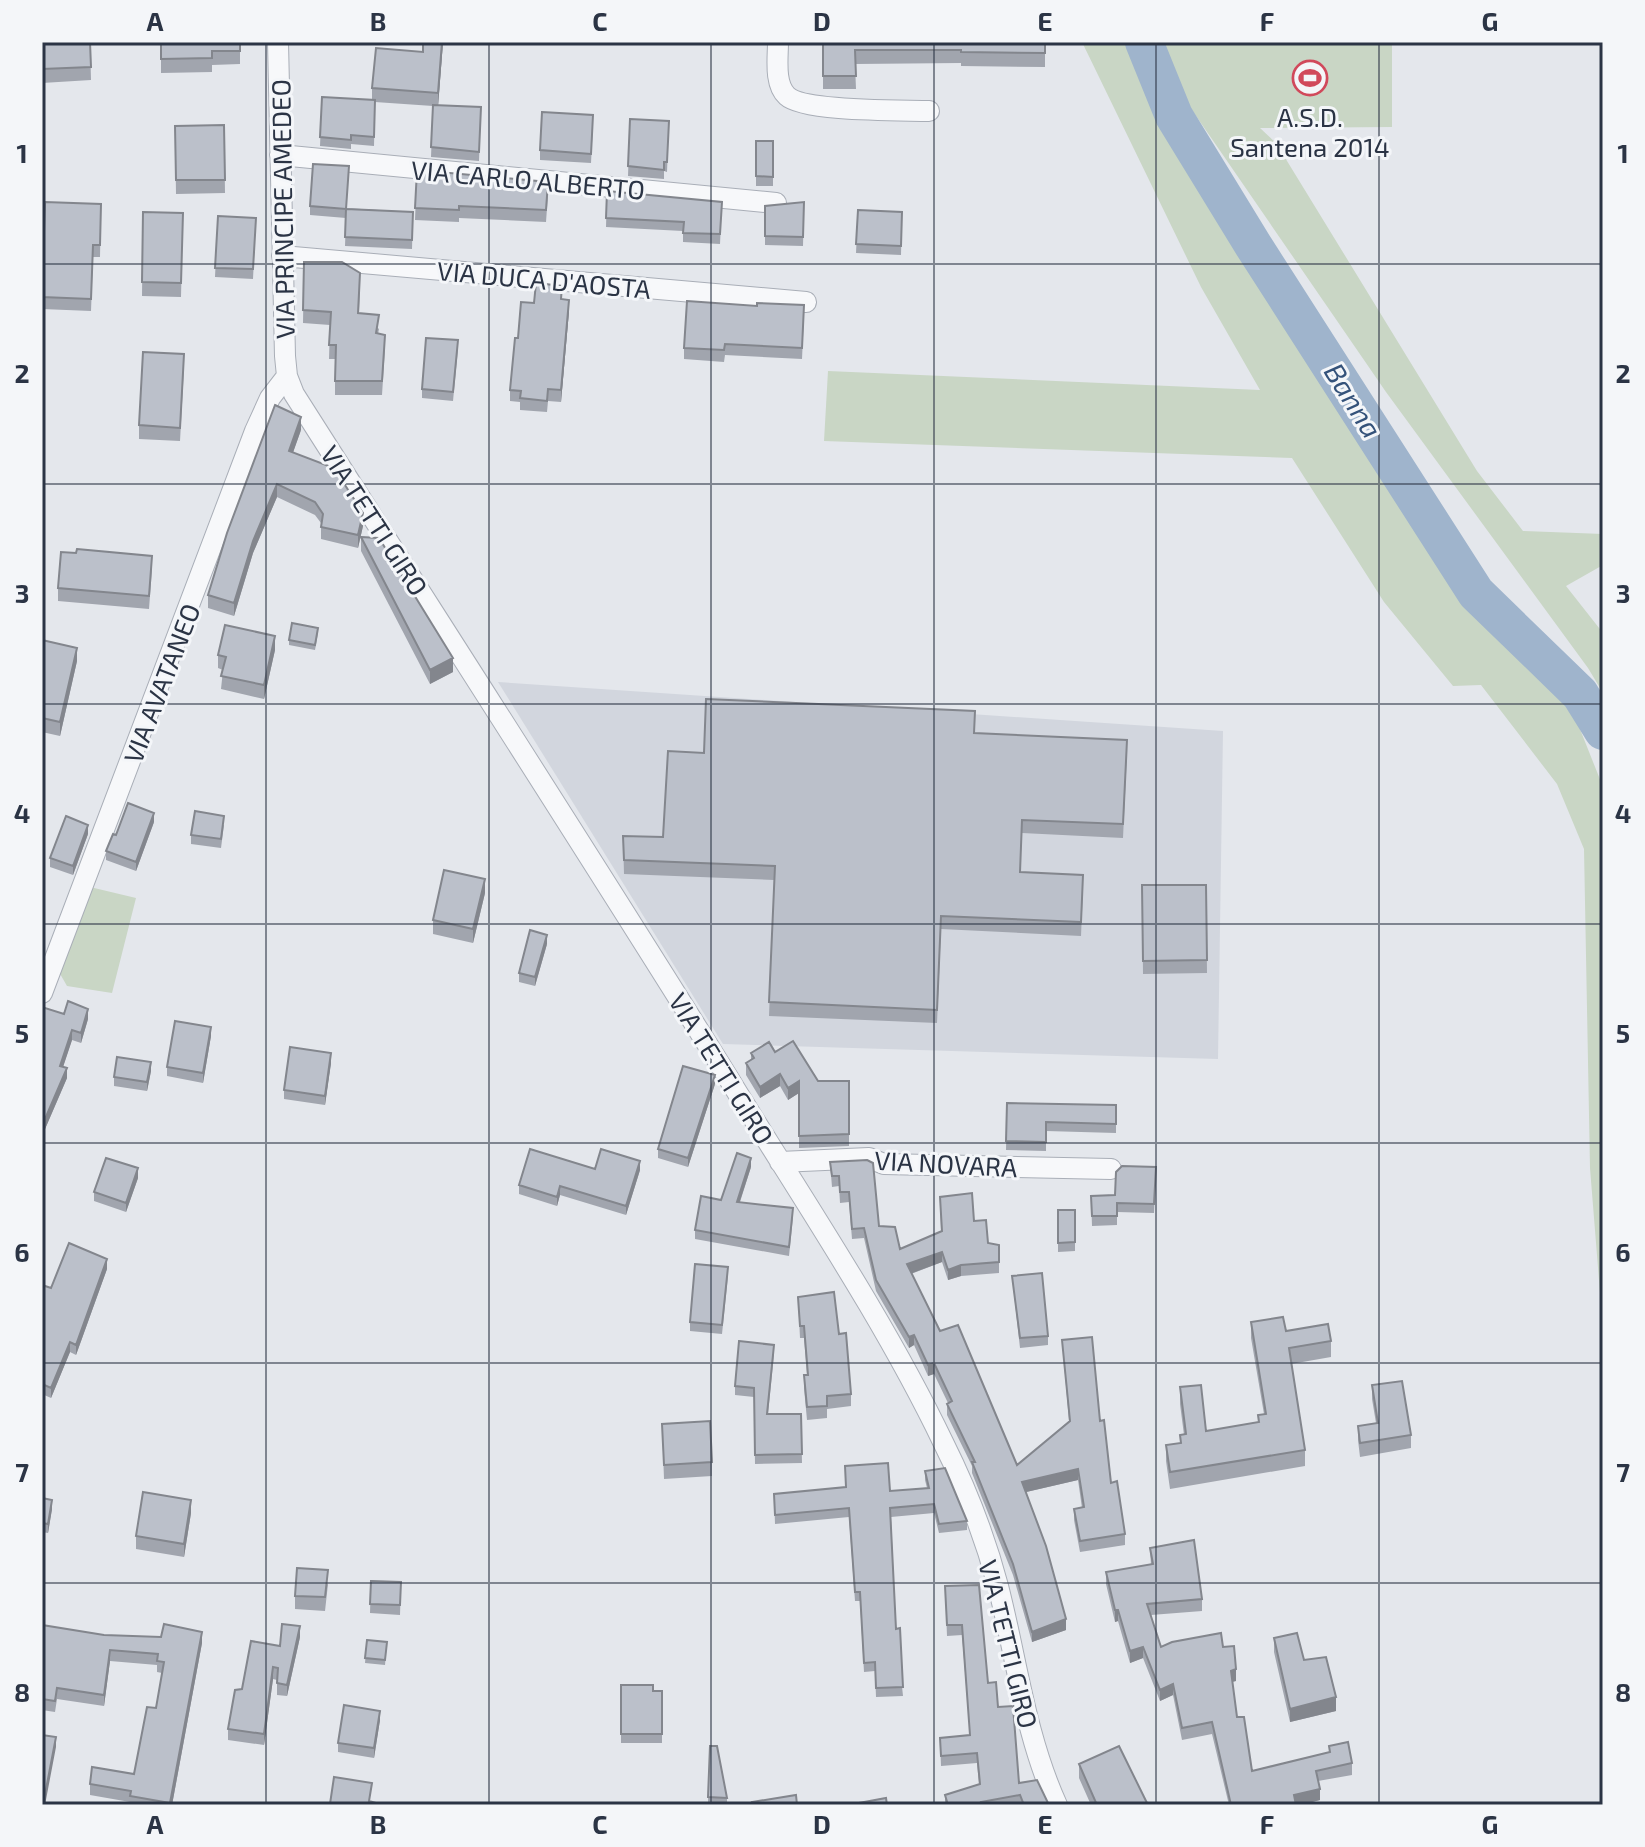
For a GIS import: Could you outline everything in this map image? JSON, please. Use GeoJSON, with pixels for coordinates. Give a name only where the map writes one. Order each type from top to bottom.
{"type":"FeatureCollection","features":[{"type":"Feature","properties":{"kind":"street","name":"VIA PRINCIPE AMEDEO"},"geometry":{"type":"LineString","coordinates":[[278,42],[287,376]]}},
{"type":"Feature","properties":{"kind":"street"},"geometry":{"type":"LineString","coordinates":[[778,42],[780,84],[785,95],[793,100],[825,106],[929,111]]}},
{"type":"Feature","properties":{"kind":"street","name":"VIA CARLO ALBERTO"},"geometry":{"type":"LineString","coordinates":[[280,155],[776,203]]}},
{"type":"Feature","properties":{"kind":"street","name":"VIA DUCA D'AOSTA"},"geometry":{"type":"LineString","coordinates":[[282,256],[806,302]]}},
{"type":"Feature","properties":{"kind":"street","name":"VIA AVATANEO"},"geometry":{"type":"LineString","coordinates":[[42,993],[255,431],[270,398],[287,376]]}},
{"type":"Feature","properties":{"kind":"street","name":"VIA TETTI GIRO"},"geometry":{"type":"LineString","coordinates":[[287,376],[294,394],[780,1162],[871,1310],[929,1414],[980,1528],[994,1572],[1028,1725],[1037,1757],[1057,1805]]}},
{"type":"Feature","properties":{"kind":"street","name":"VIA NOVARA"},"geometry":{"type":"LineString","coordinates":[[780,1162],[869,1158],[884,1164],[1111,1169]]}},
{"type":"Feature","properties":{"kind":"shaded area"},"geometry":{"type":"Polygon","coordinates":[[[498,682],[1223,731],[1218,1059],[723,1044],[498,682]]]}},
{"type":"Feature","properties":{"kind":"green space"},"geometry":{"type":"Polygon","coordinates":[[[1082,42],[1131,42],[1193,173],[1329,372],[1478,605],[1572,709],[1603,787],[1603,1330],[1590,1168],[1584,849],[1557,784],[1481,685],[1453,686],[1384,602],[1292,458],[824,441],[828,371],[1260,390],[1201,287],[1082,42]]]}},
{"type":"Feature","properties":{"kind":"green space"},"geometry":{"type":"Polygon","coordinates":[[[1159,42],[1392,42],[1392,127],[1260,128],[1276,143],[1477,471],[1523,531],[1603,534],[1603,565],[1566,586],[1603,633],[1603,693],[1588,668],[1386,392],[1183,97],[1159,42]]]}},
{"type":"Feature","properties":{"kind":"green space"},"geometry":{"type":"Polygon","coordinates":[[[90,887],[136,898],[112,993],[67,986],[59,972],[90,887]]]}},
{"type":"Feature","properties":{"kind":"building"},"geometry":{"type":"Polygon","coordinates":[[[42,42],[90,42],[91,67],[42,69],[42,42]]]}},
{"type":"Feature","properties":{"kind":"building"},"geometry":{"type":"Polygon","coordinates":[[[161,42],[240,42],[240,51],[212,51],[212,58],[161,59],[161,42]]]}},
{"type":"Feature","properties":{"kind":"building"},"geometry":{"type":"Polygon","coordinates":[[[423,42],[442,42],[438,93],[372,88],[376,48],[423,52],[423,42]]]}},
{"type":"Feature","properties":{"kind":"building"},"geometry":{"type":"Polygon","coordinates":[[[823,42],[1045,42],[1045,53],[855,50],[856,76],[823,76],[823,42]]]}},
{"type":"Feature","properties":{"kind":"building"},"geometry":{"type":"Polygon","coordinates":[[[322,97],[375,100],[374,137],[351,135],[351,140],[320,137],[322,97]]]}},
{"type":"Feature","properties":{"kind":"building"},"geometry":{"type":"Polygon","coordinates":[[[433,105],[481,107],[479,152],[431,147],[433,105]]]}},
{"type":"Feature","properties":{"kind":"building"},"geometry":{"type":"Polygon","coordinates":[[[542,112],[593,115],[591,154],[540,150],[542,112]]]}},
{"type":"Feature","properties":{"kind":"building"},"geometry":{"type":"Polygon","coordinates":[[[630,119],[669,121],[664,170],[628,166],[630,119]]]}},
{"type":"Feature","properties":{"kind":"building"},"geometry":{"type":"Polygon","coordinates":[[[224,125],[225,180],[176,180],[175,126],[224,125]]]}},
{"type":"Feature","properties":{"kind":"building"},"geometry":{"type":"Polygon","coordinates":[[[756,141],[773,141],[773,177],[756,176],[756,141]]]}},
{"type":"Feature","properties":{"kind":"building"},"geometry":{"type":"Polygon","coordinates":[[[313,164],[349,166],[346,209],[310,206],[313,164]]]}},
{"type":"Feature","properties":{"kind":"building"},"geometry":{"type":"Polygon","coordinates":[[[417,170],[548,182],[546,210],[459,206],[459,210],[415,208],[417,170]]]}},
{"type":"Feature","properties":{"kind":"building"},"geometry":{"type":"Polygon","coordinates":[[[607,191],[722,202],[720,234],[683,233],[684,222],[606,218],[607,191]]]}},
{"type":"Feature","properties":{"kind":"building"},"geometry":{"type":"Polygon","coordinates":[[[45,202],[101,204],[100,245],[93,245],[91,299],[42,297],[45,202]]]}},
{"type":"Feature","properties":{"kind":"building"},"geometry":{"type":"Polygon","coordinates":[[[804,202],[803,237],[765,236],[765,206],[804,202]]]}},
{"type":"Feature","properties":{"kind":"building"},"geometry":{"type":"Polygon","coordinates":[[[346,209],[413,212],[412,240],[345,237],[346,209]]]}},
{"type":"Feature","properties":{"kind":"building"},"geometry":{"type":"Polygon","coordinates":[[[858,210],[902,212],[901,246],[856,244],[858,210]]]}},
{"type":"Feature","properties":{"kind":"building"},"geometry":{"type":"Polygon","coordinates":[[[143,212],[183,213],[181,283],[142,282],[143,212]]]}},
{"type":"Feature","properties":{"kind":"building"},"geometry":{"type":"Polygon","coordinates":[[[218,216],[256,218],[253,269],[215,268],[218,216]]]}},
{"type":"Feature","properties":{"kind":"building"},"geometry":{"type":"Polygon","coordinates":[[[304,262],[342,262],[360,273],[358,313],[379,315],[376,333],[385,335],[382,381],[335,381],[336,345],[329,345],[331,312],[303,310],[304,262]]]}},
{"type":"Feature","properties":{"kind":"building"},"geometry":{"type":"Polygon","coordinates":[[[536,283],[562,286],[561,299],[569,300],[561,390],[548,389],[547,401],[520,398],[521,391],[510,390],[521,302],[534,303],[536,283]]]}},
{"type":"Feature","properties":{"kind":"building"},"geometry":{"type":"Polygon","coordinates":[[[687,301],[757,306],[757,303],[804,305],[802,348],[725,344],[724,350],[684,348],[687,301]]]}},
{"type":"Feature","properties":{"kind":"building"},"geometry":{"type":"Polygon","coordinates":[[[426,338],[458,340],[453,392],[422,389],[426,338]]]}},
{"type":"Feature","properties":{"kind":"building"},"geometry":{"type":"Polygon","coordinates":[[[143,352],[184,354],[180,428],[139,425],[143,352]]]}},
{"type":"Feature","properties":{"kind":"building"},"geometry":{"type":"Polygon","coordinates":[[[275,405],[301,417],[289,451],[334,468],[363,513],[358,535],[321,527],[323,514],[315,502],[277,484],[253,541],[234,603],[208,595],[227,533],[275,405]]]}},
{"type":"Feature","properties":{"kind":"building"},"geometry":{"type":"Polygon","coordinates":[[[361,537],[379,538],[453,658],[430,670],[361,537]]]}},
{"type":"Feature","properties":{"kind":"building"},"geometry":{"type":"Polygon","coordinates":[[[77,549],[152,556],[149,596],[58,588],[61,552],[76,553],[77,549]]]}},
{"type":"Feature","properties":{"kind":"building"},"geometry":{"type":"Polygon","coordinates":[[[292,623],[318,628],[315,645],[289,640],[292,623]]]}},
{"type":"Feature","properties":{"kind":"building"},"geometry":{"type":"Polygon","coordinates":[[[225,625],[275,636],[264,685],[221,676],[226,657],[218,655],[225,625]]]}},
{"type":"Feature","properties":{"kind":"building"},"geometry":{"type":"Polygon","coordinates":[[[42,640],[77,648],[60,722],[42,718],[42,640]]]}},
{"type":"Feature","properties":{"kind":"building"},"geometry":{"type":"Polygon","coordinates":[[[706,699],[975,711],[974,733],[1127,740],[1123,824],[1022,820],[1020,872],[1083,875],[1081,922],[941,916],[937,1010],[769,1002],[775,866],[624,860],[623,836],[663,837],[668,751],[704,753],[706,699]]]}},
{"type":"Feature","properties":{"kind":"building"},"geometry":{"type":"Polygon","coordinates":[[[128,803],[154,813],[136,862],[106,851],[113,834],[116,835],[128,803]]]}},
{"type":"Feature","properties":{"kind":"building"},"geometry":{"type":"Polygon","coordinates":[[[195,811],[224,816],[221,839],[191,835],[195,811]]]}},
{"type":"Feature","properties":{"kind":"building"},"geometry":{"type":"Polygon","coordinates":[[[66,816],[88,825],[73,866],[50,858],[66,816]]]}},
{"type":"Feature","properties":{"kind":"building"},"geometry":{"type":"Polygon","coordinates":[[[444,870],[485,879],[473,929],[433,920],[444,870]]]}},
{"type":"Feature","properties":{"kind":"building"},"geometry":{"type":"Polygon","coordinates":[[[1142,885],[1206,885],[1207,960],[1143,961],[1142,885]]]}},
{"type":"Feature","properties":{"kind":"building"},"geometry":{"type":"Polygon","coordinates":[[[530,930],[547,935],[535,977],[519,973],[530,930]]]}},
{"type":"Feature","properties":{"kind":"building"},"geometry":{"type":"Polygon","coordinates":[[[68,1001],[88,1009],[81,1033],[72,1030],[60,1066],[67,1068],[42,1126],[42,1007],[64,1014],[68,1001]]]}},
{"type":"Feature","properties":{"kind":"building"},"geometry":{"type":"Polygon","coordinates":[[[175,1021],[211,1027],[203,1073],[167,1067],[175,1021]]]}},
{"type":"Feature","properties":{"kind":"building"},"geometry":{"type":"Polygon","coordinates":[[[793,1041],[818,1081],[849,1081],[849,1134],[799,1136],[799,1081],[788,1088],[780,1074],[760,1087],[746,1063],[754,1058],[751,1053],[769,1042],[775,1052],[793,1041]]]}},
{"type":"Feature","properties":{"kind":"building"},"geometry":{"type":"Polygon","coordinates":[[[290,1047],[331,1053],[325,1096],[284,1090],[290,1047]]]}},
{"type":"Feature","properties":{"kind":"building"},"geometry":{"type":"Polygon","coordinates":[[[117,1057],[151,1062],[147,1082],[114,1077],[117,1057]]]}},
{"type":"Feature","properties":{"kind":"building"},"geometry":{"type":"Polygon","coordinates":[[[683,1066],[715,1075],[688,1158],[658,1149],[683,1066]]]}},
{"type":"Feature","properties":{"kind":"building"},"geometry":{"type":"Polygon","coordinates":[[[1007,1103],[1116,1105],[1116,1124],[1046,1122],[1046,1142],[1006,1141],[1007,1103]]]}},
{"type":"Feature","properties":{"kind":"building"},"geometry":{"type":"Polygon","coordinates":[[[530,1149],[595,1169],[601,1149],[640,1161],[626,1206],[560,1186],[557,1197],[519,1185],[530,1149]]]}},
{"type":"Feature","properties":{"kind":"building"},"geometry":{"type":"Polygon","coordinates":[[[737,1153],[751,1158],[737,1202],[793,1208],[789,1247],[695,1230],[701,1196],[721,1200],[737,1153]]]}},
{"type":"Feature","properties":{"kind":"building"},"geometry":{"type":"Polygon","coordinates":[[[106,1158],[138,1168],[126,1203],[94,1192],[106,1158]]]}},
{"type":"Feature","properties":{"kind":"building"},"geometry":{"type":"Polygon","coordinates":[[[867,1160],[873,1163],[879,1226],[895,1227],[900,1249],[942,1231],[940,1197],[972,1193],[974,1221],[986,1220],[988,1243],[999,1245],[999,1262],[961,1265],[948,1270],[942,1252],[907,1264],[940,1331],[958,1325],[1017,1465],[1070,1421],[1062,1340],[1092,1337],[1100,1421],[1104,1420],[1111,1483],[1117,1481],[1125,1534],[1080,1541],[1074,1509],[1084,1507],[1078,1469],[1022,1482],[1046,1546],[1066,1619],[1032,1632],[1013,1564],[972,1462],[975,1462],[947,1404],[952,1401],[934,1363],[928,1365],[914,1335],[909,1337],[876,1280],[864,1228],[852,1229],[849,1192],[840,1192],[839,1176],[832,1176],[830,1162],[867,1160]]]}},
{"type":"Feature","properties":{"kind":"building"},"geometry":{"type":"Polygon","coordinates":[[[1122,1166],[1156,1167],[1154,1204],[1117,1203],[1117,1216],[1092,1216],[1091,1196],[1115,1195],[1116,1172],[1122,1166]]]}},
{"type":"Feature","properties":{"kind":"building"},"geometry":{"type":"Polygon","coordinates":[[[1058,1210],[1075,1210],[1075,1242],[1058,1243],[1058,1210]]]}},
{"type":"Feature","properties":{"kind":"building"},"geometry":{"type":"Polygon","coordinates":[[[69,1243],[107,1259],[76,1345],[70,1342],[51,1388],[42,1384],[42,1285],[51,1288],[69,1243]]]}},
{"type":"Feature","properties":{"kind":"building"},"geometry":{"type":"Polygon","coordinates":[[[695,1264],[728,1267],[722,1325],[690,1322],[695,1264]]]}},
{"type":"Feature","properties":{"kind":"building"},"geometry":{"type":"Polygon","coordinates":[[[1042,1273],[1048,1336],[1020,1338],[1012,1276],[1042,1273]]]}},
{"type":"Feature","properties":{"kind":"building"},"geometry":{"type":"Polygon","coordinates":[[[834,1292],[839,1334],[846,1333],[851,1394],[827,1396],[827,1406],[807,1407],[804,1326],[800,1326],[798,1297],[834,1292]]]}},
{"type":"Feature","properties":{"kind":"building"},"geometry":{"type":"Polygon","coordinates":[[[1283,1317],[1286,1331],[1328,1324],[1331,1341],[1289,1348],[1305,1450],[1170,1472],[1166,1445],[1181,1443],[1180,1435],[1186,1434],[1180,1387],[1201,1385],[1206,1431],[1259,1422],[1258,1415],[1266,1414],[1251,1322],[1283,1317]]]}},
{"type":"Feature","properties":{"kind":"building"},"geometry":{"type":"Polygon","coordinates":[[[739,1341],[774,1345],[767,1414],[801,1414],[802,1454],[755,1455],[754,1388],[735,1386],[739,1341]]]}},
{"type":"Feature","properties":{"kind":"building"},"geometry":{"type":"Polygon","coordinates":[[[1402,1381],[1411,1435],[1360,1443],[1358,1426],[1378,1423],[1372,1385],[1402,1381]]]}},
{"type":"Feature","properties":{"kind":"building"},"geometry":{"type":"Polygon","coordinates":[[[710,1421],[712,1462],[664,1465],[662,1424],[710,1421]]]}},
{"type":"Feature","properties":{"kind":"building"},"geometry":{"type":"Polygon","coordinates":[[[888,1463],[890,1491],[929,1488],[925,1471],[945,1468],[967,1521],[939,1524],[934,1504],[890,1508],[896,1629],[900,1628],[903,1687],[876,1688],[875,1662],[864,1663],[860,1592],[855,1592],[849,1508],[775,1515],[774,1494],[846,1487],[845,1466],[888,1463]]]}},
{"type":"Feature","properties":{"kind":"building"},"geometry":{"type":"Polygon","coordinates":[[[143,1492],[191,1500],[184,1544],[136,1536],[143,1492]]]}},
{"type":"Feature","properties":{"kind":"building"},"geometry":{"type":"Polygon","coordinates":[[[42,1498],[52,1500],[48,1524],[42,1523],[42,1498]]]}},
{"type":"Feature","properties":{"kind":"building"},"geometry":{"type":"Polygon","coordinates":[[[1194,1540],[1202,1599],[1147,1604],[1161,1647],[1221,1633],[1223,1647],[1234,1646],[1236,1669],[1231,1671],[1237,1717],[1244,1717],[1252,1771],[1330,1752],[1329,1746],[1348,1742],[1352,1763],[1316,1771],[1320,1789],[1294,1795],[1296,1805],[1231,1805],[1212,1722],[1182,1728],[1173,1684],[1160,1690],[1143,1647],[1130,1651],[1118,1610],[1115,1610],[1106,1572],[1153,1564],[1150,1548],[1194,1540]]]}},
{"type":"Feature","properties":{"kind":"building"},"geometry":{"type":"Polygon","coordinates":[[[297,1568],[328,1570],[325,1597],[295,1596],[297,1568]]]}},
{"type":"Feature","properties":{"kind":"building"},"geometry":{"type":"Polygon","coordinates":[[[371,1581],[401,1582],[400,1605],[370,1604],[371,1581]]]}},
{"type":"Feature","properties":{"kind":"building"},"geometry":{"type":"Polygon","coordinates":[[[979,1585],[988,1683],[996,1682],[998,1707],[1013,1706],[1019,1783],[1037,1780],[1049,1805],[1024,1805],[1020,1795],[981,1802],[982,1805],[948,1805],[945,1795],[980,1784],[977,1753],[941,1756],[940,1738],[970,1735],[962,1625],[947,1625],[945,1586],[979,1585]]]}},
{"type":"Feature","properties":{"kind":"building"},"geometry":{"type":"Polygon","coordinates":[[[164,1624],[202,1632],[170,1803],[130,1796],[131,1791],[90,1784],[92,1767],[134,1774],[147,1707],[156,1708],[164,1662],[157,1661],[158,1654],[110,1650],[104,1695],[57,1688],[55,1701],[42,1699],[42,1625],[104,1635],[161,1637],[164,1624]]]}},
{"type":"Feature","properties":{"kind":"building"},"geometry":{"type":"Polygon","coordinates":[[[282,1624],[300,1626],[287,1685],[277,1683],[278,1668],[273,1667],[264,1734],[228,1729],[235,1690],[242,1689],[251,1641],[280,1646],[282,1624]]]}},
{"type":"Feature","properties":{"kind":"building"},"geometry":{"type":"Polygon","coordinates":[[[1297,1633],[1304,1660],[1326,1657],[1336,1697],[1290,1709],[1274,1638],[1297,1633]]]}},
{"type":"Feature","properties":{"kind":"building"},"geometry":{"type":"Polygon","coordinates":[[[367,1640],[387,1642],[385,1660],[365,1658],[367,1640]]]}},
{"type":"Feature","properties":{"kind":"building"},"geometry":{"type":"Polygon","coordinates":[[[621,1685],[653,1685],[653,1691],[662,1691],[662,1734],[621,1734],[621,1685]]]}},
{"type":"Feature","properties":{"kind":"building"},"geometry":{"type":"Polygon","coordinates":[[[344,1705],[380,1711],[374,1748],[338,1743],[344,1705]]]}},
{"type":"Feature","properties":{"kind":"building"},"geometry":{"type":"Polygon","coordinates":[[[42,1735],[56,1737],[43,1805],[42,1805],[42,1735]]]}},
{"type":"Feature","properties":{"kind":"building"},"geometry":{"type":"Polygon","coordinates":[[[710,1746],[717,1746],[727,1798],[708,1797],[710,1746]]]}},
{"type":"Feature","properties":{"kind":"building"},"geometry":{"type":"Polygon","coordinates":[[[1119,1746],[1148,1805],[1097,1805],[1079,1764],[1119,1746]]]}},
{"type":"Feature","properties":{"kind":"building"},"geometry":{"type":"Polygon","coordinates":[[[334,1777],[372,1783],[369,1801],[376,1805],[325,1805],[330,1804],[334,1777]]]}},
{"type":"Feature","properties":{"kind":"building"},"geometry":{"type":"Polygon","coordinates":[[[796,1795],[797,1805],[753,1805],[752,1802],[796,1795]]]}},
{"type":"Feature","properties":{"kind":"building"},"geometry":{"type":"Polygon","coordinates":[[[886,1798],[887,1805],[848,1805],[886,1798]]]}},
{"type":"Feature","properties":{"kind":"waterway","name":"Banna"},"geometry":{"type":"LineString","coordinates":[[1144,42],[1174,116],[1476,593],[1580,694],[1603,731]]}},
{"type":"Feature","properties":{"kind":"place","name":"A.S.D. Santena 2014"},"geometry":{"type":"Point","coordinates":[1310,78]}}]}
